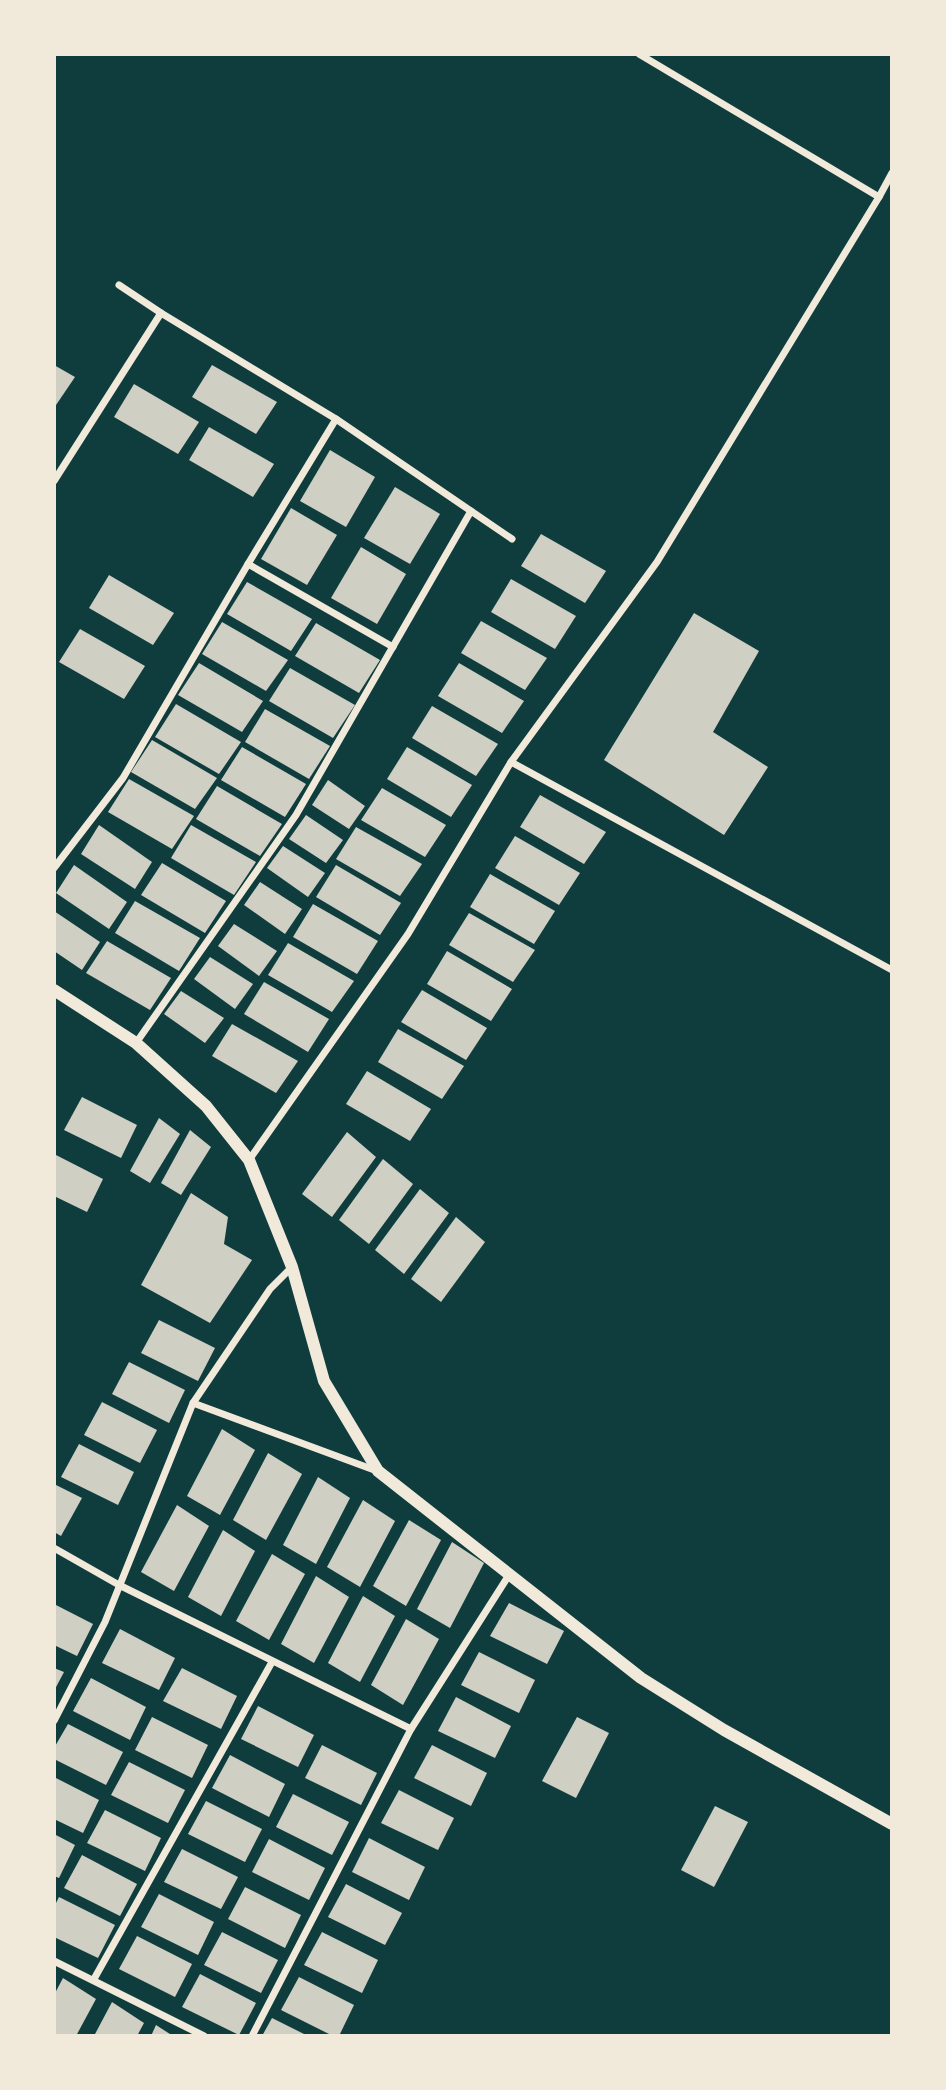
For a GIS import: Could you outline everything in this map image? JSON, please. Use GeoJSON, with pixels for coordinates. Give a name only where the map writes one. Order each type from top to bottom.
{"type":"FeatureCollection","features":[{"type":"Feature","properties":{"kind":"street"},"geometry":{"type":"LineString","coordinates":[[639,54],[879,197]]}},
{"type":"Feature","properties":{"kind":"street"},"geometry":{"type":"LineString","coordinates":[[249,1160],[408,934],[511,762],[657,562],[892,173]]}},
{"type":"Feature","properties":{"kind":"street"},"geometry":{"type":"LineString","coordinates":[[119,285],[336,419],[512,539]]}},
{"type":"Feature","properties":{"kind":"street"},"geometry":{"type":"LineString","coordinates":[[54,481],[161,313]]}},
{"type":"Feature","properties":{"kind":"street"},"geometry":{"type":"LineString","coordinates":[[54,868],[124,778],[336,419]]}},
{"type":"Feature","properties":{"kind":"street"},"geometry":{"type":"LineString","coordinates":[[136,1043],[296,816],[471,511]]}},
{"type":"Feature","properties":{"kind":"street"},"geometry":{"type":"LineString","coordinates":[[248,564],[393,647]]}},
{"type":"Feature","properties":{"kind":"street"},"geometry":{"type":"LineString","coordinates":[[511,762],[892,970]]}},
{"type":"Feature","properties":{"kind":"street"},"geometry":{"type":"LineString","coordinates":[[54,990],[136,1043],[206,1106],[249,1160],[292,1267],[324,1381],[378,1471]]}},
{"type":"Feature","properties":{"kind":"street"},"geometry":{"type":"LineString","coordinates":[[54,1721],[105,1622],[193,1403],[270,1289],[292,1267]]}},
{"type":"Feature","properties":{"kind":"street"},"geometry":{"type":"LineString","coordinates":[[193,1403],[378,1471],[641,1678],[724,1730],[892,1824]]}},
{"type":"Feature","properties":{"kind":"street"},"geometry":{"type":"LineString","coordinates":[[54,1548],[119,1585],[411,1729]]}},
{"type":"Feature","properties":{"kind":"street"},"geometry":{"type":"LineString","coordinates":[[252,2036],[411,1729],[509,1575]]}},
{"type":"Feature","properties":{"kind":"street"},"geometry":{"type":"LineString","coordinates":[[94,1979],[272,1662]]}},
{"type":"Feature","properties":{"kind":"street"},"geometry":{"type":"LineString","coordinates":[[54,1961],[204,2036]]}},
{"type":"Feature","properties":{"kind":"building"},"geometry":{"type":"Polygon","coordinates":[[[54,365],[75,377],[54,408],[54,365]]]}},
{"type":"Feature","properties":{"kind":"building"},"geometry":{"type":"Polygon","coordinates":[[[212,365],[277,402],[256,434],[192,397],[212,365]]]}},
{"type":"Feature","properties":{"kind":"building"},"geometry":{"type":"Polygon","coordinates":[[[134,384],[199,422],[178,454],[114,417],[134,384]]]}},
{"type":"Feature","properties":{"kind":"building"},"geometry":{"type":"Polygon","coordinates":[[[209,427],[274,464],[253,497],[189,460],[209,427]]]}},
{"type":"Feature","properties":{"kind":"building"},"geometry":{"type":"Polygon","coordinates":[[[330,450],[375,477],[346,527],[300,501],[330,450]]]}},
{"type":"Feature","properties":{"kind":"building"},"geometry":{"type":"Polygon","coordinates":[[[395,487],[440,514],[410,564],[364,538],[395,487]]]}},
{"type":"Feature","properties":{"kind":"building"},"geometry":{"type":"Polygon","coordinates":[[[291,508],[337,535],[307,585],[261,559],[291,508]]]}},
{"type":"Feature","properties":{"kind":"building"},"geometry":{"type":"Polygon","coordinates":[[[541,534],[606,571],[585,603],[521,566],[541,534]]]}},
{"type":"Feature","properties":{"kind":"building"},"geometry":{"type":"Polygon","coordinates":[[[361,547],[406,574],[377,624],[331,598],[361,547]]]}},
{"type":"Feature","properties":{"kind":"building"},"geometry":{"type":"Polygon","coordinates":[[[109,575],[174,613],[153,645],[89,608],[109,575]]]}},
{"type":"Feature","properties":{"kind":"building"},"geometry":{"type":"Polygon","coordinates":[[[511,579],[576,616],[555,649],[491,612],[511,579]]]}},
{"type":"Feature","properties":{"kind":"building"},"geometry":{"type":"Polygon","coordinates":[[[247,582],[312,619],[291,651],[227,614],[247,582]]]}},
{"type":"Feature","properties":{"kind":"building"},"geometry":{"type":"Polygon","coordinates":[[[694,613],[759,651],[713,732],[768,767],[724,835],[604,760],[694,613]]]}},
{"type":"Feature","properties":{"kind":"building"},"geometry":{"type":"Polygon","coordinates":[[[481,621],[547,658],[525,690],[461,653],[481,621]]]}},
{"type":"Feature","properties":{"kind":"building"},"geometry":{"type":"Polygon","coordinates":[[[222,622],[288,660],[266,691],[202,654],[222,622]]]}},
{"type":"Feature","properties":{"kind":"building"},"geometry":{"type":"Polygon","coordinates":[[[316,623],[380,660],[359,693],[295,656],[316,623]]]}},
{"type":"Feature","properties":{"kind":"building"},"geometry":{"type":"Polygon","coordinates":[[[80,629],[145,666],[124,699],[59,662],[80,629]]]}},
{"type":"Feature","properties":{"kind":"building"},"geometry":{"type":"Polygon","coordinates":[[[199,663],[263,701],[242,732],[178,695],[199,663]]]}},
{"type":"Feature","properties":{"kind":"building"},"geometry":{"type":"Polygon","coordinates":[[[459,663],[524,701],[502,733],[438,696],[459,663]]]}},
{"type":"Feature","properties":{"kind":"building"},"geometry":{"type":"Polygon","coordinates":[[[290,668],[355,705],[333,738],[269,701],[290,668]]]}},
{"type":"Feature","properties":{"kind":"building"},"geometry":{"type":"Polygon","coordinates":[[[176,704],[241,742],[219,774],[155,737],[176,704]]]}},
{"type":"Feature","properties":{"kind":"building"},"geometry":{"type":"Polygon","coordinates":[[[432,706],[498,744],[476,776],[412,738],[432,706]]]}},
{"type":"Feature","properties":{"kind":"building"},"geometry":{"type":"Polygon","coordinates":[[[265,709],[330,746],[309,779],[245,742],[265,709]]]}},
{"type":"Feature","properties":{"kind":"building"},"geometry":{"type":"Polygon","coordinates":[[[152,740],[217,778],[195,809],[131,772],[152,740]]]}},
{"type":"Feature","properties":{"kind":"building"},"geometry":{"type":"Polygon","coordinates":[[[242,747],[306,784],[285,817],[221,780],[242,747]]]}},
{"type":"Feature","properties":{"kind":"building"},"geometry":{"type":"Polygon","coordinates":[[[407,747],[472,785],[451,817],[387,779],[407,747]]]}},
{"type":"Feature","properties":{"kind":"building"},"geometry":{"type":"Polygon","coordinates":[[[129,779],[194,816],[172,849],[108,812],[129,779]]]}},
{"type":"Feature","properties":{"kind":"building"},"geometry":{"type":"Polygon","coordinates":[[[328,780],[365,806],[349,829],[312,805],[328,780]]]}},
{"type":"Feature","properties":{"kind":"building"},"geometry":{"type":"Polygon","coordinates":[[[217,786],[282,824],[260,856],[196,819],[217,786]]]}},
{"type":"Feature","properties":{"kind":"building"},"geometry":{"type":"Polygon","coordinates":[[[382,788],[446,825],[425,857],[361,820],[382,788]]]}},
{"type":"Feature","properties":{"kind":"building"},"geometry":{"type":"Polygon","coordinates":[[[540,795],[606,832],[584,864],[520,827],[540,795]]]}},
{"type":"Feature","properties":{"kind":"building"},"geometry":{"type":"Polygon","coordinates":[[[306,815],[343,840],[326,863],[289,839],[306,815]]]}},
{"type":"Feature","properties":{"kind":"building"},"geometry":{"type":"Polygon","coordinates":[[[99,825],[152,862],[135,889],[81,854],[99,825]]]}},
{"type":"Feature","properties":{"kind":"building"},"geometry":{"type":"Polygon","coordinates":[[[191,825],[256,862],[234,895],[171,858],[191,825]]]}},
{"type":"Feature","properties":{"kind":"building"},"geometry":{"type":"Polygon","coordinates":[[[356,827],[422,864],[400,896],[336,859],[356,827]]]}},
{"type":"Feature","properties":{"kind":"building"},"geometry":{"type":"Polygon","coordinates":[[[515,836],[580,873],[559,905],[495,868],[515,836]]]}},
{"type":"Feature","properties":{"kind":"building"},"geometry":{"type":"Polygon","coordinates":[[[283,846],[325,873],[308,897],[267,868],[283,846]]]}},
{"type":"Feature","properties":{"kind":"building"},"geometry":{"type":"Polygon","coordinates":[[[162,863],[226,901],[205,933],[141,895],[162,863]]]}},
{"type":"Feature","properties":{"kind":"building"},"geometry":{"type":"Polygon","coordinates":[[[74,865],[127,902],[109,929],[56,893],[74,865]]]}},
{"type":"Feature","properties":{"kind":"building"},"geometry":{"type":"Polygon","coordinates":[[[336,865],[401,903],[380,935],[316,897],[336,865]]]}},
{"type":"Feature","properties":{"kind":"building"},"geometry":{"type":"Polygon","coordinates":[[[490,874],[555,911],[534,944],[470,907],[490,874]]]}},
{"type":"Feature","properties":{"kind":"building"},"geometry":{"type":"Polygon","coordinates":[[[260,882],[302,909],[285,934],[244,905],[260,882]]]}},
{"type":"Feature","properties":{"kind":"building"},"geometry":{"type":"Polygon","coordinates":[[[135,901],[200,938],[179,971],[115,933],[135,901]]]}},
{"type":"Feature","properties":{"kind":"building"},"geometry":{"type":"Polygon","coordinates":[[[313,904],[378,941],[357,974],[293,937],[313,904]]]}},
{"type":"Feature","properties":{"kind":"building"},"geometry":{"type":"Polygon","coordinates":[[[54,911],[100,942],[82,970],[54,951],[54,911]]]}},
{"type":"Feature","properties":{"kind":"building"},"geometry":{"type":"Polygon","coordinates":[[[469,913],[535,950],[513,982],[449,945],[469,913]]]}},
{"type":"Feature","properties":{"kind":"building"},"geometry":{"type":"Polygon","coordinates":[[[234,924],[277,951],[259,976],[218,946],[234,924]]]}},
{"type":"Feature","properties":{"kind":"building"},"geometry":{"type":"Polygon","coordinates":[[[107,941],[171,978],[150,1010],[86,973],[107,941]]]}},
{"type":"Feature","properties":{"kind":"building"},"geometry":{"type":"Polygon","coordinates":[[[288,943],[354,981],[332,1012],[268,975],[288,943]]]}},
{"type":"Feature","properties":{"kind":"building"},"geometry":{"type":"Polygon","coordinates":[[[447,951],[512,989],[491,1021],[427,984],[447,951]]]}},
{"type":"Feature","properties":{"kind":"building"},"geometry":{"type":"Polygon","coordinates":[[[210,957],[253,984],[235,1009],[194,979],[210,957]]]}},
{"type":"Feature","properties":{"kind":"building"},"geometry":{"type":"Polygon","coordinates":[[[264,982],[329,1019],[308,1052],[244,1014],[264,982]]]}},
{"type":"Feature","properties":{"kind":"building"},"geometry":{"type":"Polygon","coordinates":[[[422,990],[487,1028],[466,1060],[401,1022],[422,990]]]}},
{"type":"Feature","properties":{"kind":"building"},"geometry":{"type":"Polygon","coordinates":[[[181,991],[224,1018],[205,1043],[164,1014],[181,991]]]}},
{"type":"Feature","properties":{"kind":"building"},"geometry":{"type":"Polygon","coordinates":[[[232,1024],[298,1061],[276,1093],[212,1056],[232,1024]]]}},
{"type":"Feature","properties":{"kind":"building"},"geometry":{"type":"Polygon","coordinates":[[[398,1029],[464,1066],[442,1099],[378,1062],[398,1029]]]}},
{"type":"Feature","properties":{"kind":"building"},"geometry":{"type":"Polygon","coordinates":[[[367,1071],[431,1109],[410,1141],[346,1104],[367,1071]]]}},
{"type":"Feature","properties":{"kind":"building"},"geometry":{"type":"Polygon","coordinates":[[[82,1097],[137,1125],[121,1158],[64,1130],[82,1097]]]}},
{"type":"Feature","properties":{"kind":"building"},"geometry":{"type":"Polygon","coordinates":[[[159,1118],[180,1134],[150,1183],[130,1171],[159,1118]]]}},
{"type":"Feature","properties":{"kind":"building"},"geometry":{"type":"Polygon","coordinates":[[[190,1130],[211,1147],[181,1195],[161,1183],[190,1130]]]}},
{"type":"Feature","properties":{"kind":"building"},"geometry":{"type":"Polygon","coordinates":[[[347,1132],[376,1157],[332,1217],[302,1194],[347,1132]]]}},
{"type":"Feature","properties":{"kind":"building"},"geometry":{"type":"Polygon","coordinates":[[[54,1154],[103,1179],[87,1212],[54,1196],[54,1154]]]}},
{"type":"Feature","properties":{"kind":"building"},"geometry":{"type":"Polygon","coordinates":[[[383,1159],[413,1184],[369,1244],[339,1220],[383,1159]]]}},
{"type":"Feature","properties":{"kind":"building"},"geometry":{"type":"Polygon","coordinates":[[[420,1189],[449,1213],[404,1274],[375,1250],[420,1189]]]}},
{"type":"Feature","properties":{"kind":"building"},"geometry":{"type":"Polygon","coordinates":[[[191,1193],[228,1217],[224,1244],[252,1260],[210,1323],[141,1285],[191,1193]]]}},
{"type":"Feature","properties":{"kind":"building"},"geometry":{"type":"Polygon","coordinates":[[[456,1217],[485,1242],[441,1302],[411,1279],[456,1217]]]}},
{"type":"Feature","properties":{"kind":"building"},"geometry":{"type":"Polygon","coordinates":[[[159,1320],[215,1348],[198,1381],[141,1353],[159,1320]]]}},
{"type":"Feature","properties":{"kind":"building"},"geometry":{"type":"Polygon","coordinates":[[[129,1362],[185,1390],[169,1423],[112,1394],[129,1362]]]}},
{"type":"Feature","properties":{"kind":"building"},"geometry":{"type":"Polygon","coordinates":[[[102,1402],[157,1430],[140,1463],[84,1435],[102,1402]]]}},
{"type":"Feature","properties":{"kind":"building"},"geometry":{"type":"Polygon","coordinates":[[[222,1429],[255,1450],[220,1515],[187,1496],[222,1429]]]}},
{"type":"Feature","properties":{"kind":"building"},"geometry":{"type":"Polygon","coordinates":[[[79,1444],[134,1472],[118,1505],[61,1477],[79,1444]]]}},
{"type":"Feature","properties":{"kind":"building"},"geometry":{"type":"Polygon","coordinates":[[[268,1453],[302,1474],[266,1540],[233,1520],[268,1453]]]}},
{"type":"Feature","properties":{"kind":"building"},"geometry":{"type":"Polygon","coordinates":[[[318,1477],[350,1498],[316,1564],[283,1545],[318,1477]]]}},
{"type":"Feature","properties":{"kind":"building"},"geometry":{"type":"Polygon","coordinates":[[[54,1484],[82,1498],[61,1536],[54,1532],[54,1484]]]}},
{"type":"Feature","properties":{"kind":"building"},"geometry":{"type":"Polygon","coordinates":[[[363,1500],[395,1521],[360,1587],[327,1567],[363,1500]]]}},
{"type":"Feature","properties":{"kind":"building"},"geometry":{"type":"Polygon","coordinates":[[[177,1505],[209,1526],[174,1591],[141,1572],[177,1505]]]}},
{"type":"Feature","properties":{"kind":"building"},"geometry":{"type":"Polygon","coordinates":[[[409,1520],[441,1540],[406,1606],[373,1586],[409,1520]]]}},
{"type":"Feature","properties":{"kind":"building"},"geometry":{"type":"Polygon","coordinates":[[[223,1530],[255,1551],[221,1616],[188,1597],[223,1530]]]}},
{"type":"Feature","properties":{"kind":"building"},"geometry":{"type":"Polygon","coordinates":[[[452,1542],[484,1563],[450,1628],[417,1609],[452,1542]]]}},
{"type":"Feature","properties":{"kind":"building"},"geometry":{"type":"Polygon","coordinates":[[[272,1554],[305,1574],[269,1640],[236,1621],[272,1554]]]}},
{"type":"Feature","properties":{"kind":"building"},"geometry":{"type":"Polygon","coordinates":[[[316,1576],[349,1597],[314,1663],[281,1644],[316,1576]]]}},
{"type":"Feature","properties":{"kind":"building"},"geometry":{"type":"Polygon","coordinates":[[[363,1596],[395,1616],[360,1682],[328,1663],[363,1596]]]}},
{"type":"Feature","properties":{"kind":"building"},"geometry":{"type":"Polygon","coordinates":[[[509,1603],[564,1631],[547,1664],[490,1636],[509,1603]]]}},
{"type":"Feature","properties":{"kind":"building"},"geometry":{"type":"Polygon","coordinates":[[[54,1604],[93,1624],[77,1656],[54,1645],[54,1604]]]}},
{"type":"Feature","properties":{"kind":"building"},"geometry":{"type":"Polygon","coordinates":[[[406,1619],[439,1639],[403,1705],[371,1685],[406,1619]]]}},
{"type":"Feature","properties":{"kind":"building"},"geometry":{"type":"Polygon","coordinates":[[[120,1629],[175,1658],[159,1690],[102,1663],[120,1629]]]}},
{"type":"Feature","properties":{"kind":"building"},"geometry":{"type":"Polygon","coordinates":[[[479,1652],[535,1680],[519,1713],[461,1685],[479,1652]]]}},
{"type":"Feature","properties":{"kind":"building"},"geometry":{"type":"Polygon","coordinates":[[[54,1668],[64,1672],[54,1691],[54,1668]]]}},
{"type":"Feature","properties":{"kind":"building"},"geometry":{"type":"Polygon","coordinates":[[[182,1668],[237,1696],[221,1729],[163,1701],[182,1668]]]}},
{"type":"Feature","properties":{"kind":"building"},"geometry":{"type":"Polygon","coordinates":[[[91,1678],[146,1707],[130,1740],[73,1711],[91,1678]]]}},
{"type":"Feature","properties":{"kind":"building"},"geometry":{"type":"Polygon","coordinates":[[[456,1697],[511,1726],[495,1758],[438,1731],[456,1697]]]}},
{"type":"Feature","properties":{"kind":"building"},"geometry":{"type":"Polygon","coordinates":[[[258,1706],[314,1735],[298,1767],[241,1739],[258,1706]]]}},
{"type":"Feature","properties":{"kind":"building"},"geometry":{"type":"Polygon","coordinates":[[[152,1717],[208,1745],[192,1778],[135,1750],[152,1717]]]}},
{"type":"Feature","properties":{"kind":"building"},"geometry":{"type":"Polygon","coordinates":[[[577,1717],[609,1733],[576,1798],[542,1781],[577,1717]]]}},
{"type":"Feature","properties":{"kind":"building"},"geometry":{"type":"Polygon","coordinates":[[[68,1724],[123,1752],[106,1785],[54,1759],[54,1748],[68,1724]]]}},
{"type":"Feature","properties":{"kind":"building"},"geometry":{"type":"Polygon","coordinates":[[[322,1745],[377,1773],[361,1805],[305,1778],[322,1745]]]}},
{"type":"Feature","properties":{"kind":"building"},"geometry":{"type":"Polygon","coordinates":[[[432,1745],[487,1773],[471,1806],[414,1778],[432,1745]]]}},
{"type":"Feature","properties":{"kind":"building"},"geometry":{"type":"Polygon","coordinates":[[[230,1755],[285,1784],[269,1817],[212,1788],[230,1755]]]}},
{"type":"Feature","properties":{"kind":"building"},"geometry":{"type":"Polygon","coordinates":[[[129,1762],[185,1790],[168,1823],[111,1795],[129,1762]]]}},
{"type":"Feature","properties":{"kind":"building"},"geometry":{"type":"Polygon","coordinates":[[[54,1777],[99,1800],[83,1833],[54,1819],[54,1777]]]}},
{"type":"Feature","properties":{"kind":"building"},"geometry":{"type":"Polygon","coordinates":[[[399,1790],[454,1818],[438,1850],[381,1823],[399,1790]]]}},
{"type":"Feature","properties":{"kind":"building"},"geometry":{"type":"Polygon","coordinates":[[[293,1794],[349,1822],[332,1855],[276,1827],[293,1794]]]}},
{"type":"Feature","properties":{"kind":"building"},"geometry":{"type":"Polygon","coordinates":[[[206,1801],[262,1829],[245,1862],[188,1834],[206,1801]]]}},
{"type":"Feature","properties":{"kind":"building"},"geometry":{"type":"Polygon","coordinates":[[[715,1806],[748,1822],[714,1887],[681,1870],[715,1806]]]}},
{"type":"Feature","properties":{"kind":"building"},"geometry":{"type":"Polygon","coordinates":[[[105,1810],[161,1838],[145,1871],[87,1843],[105,1810]]]}},
{"type":"Feature","properties":{"kind":"building"},"geometry":{"type":"Polygon","coordinates":[[[54,1834],[75,1845],[59,1878],[54,1876],[54,1834]]]}},
{"type":"Feature","properties":{"kind":"building"},"geometry":{"type":"Polygon","coordinates":[[[369,1838],[425,1867],[409,1900],[352,1872],[369,1838]]]}},
{"type":"Feature","properties":{"kind":"building"},"geometry":{"type":"Polygon","coordinates":[[[269,1839],[325,1868],[309,1900],[252,1872],[269,1839]]]}},
{"type":"Feature","properties":{"kind":"building"},"geometry":{"type":"Polygon","coordinates":[[[182,1849],[238,1877],[221,1909],[164,1882],[182,1849]]]}},
{"type":"Feature","properties":{"kind":"building"},"geometry":{"type":"Polygon","coordinates":[[[82,1855],[137,1884],[120,1916],[64,1888],[82,1855]]]}},
{"type":"Feature","properties":{"kind":"building"},"geometry":{"type":"Polygon","coordinates":[[[346,1884],[402,1913],[385,1945],[328,1917],[346,1884]]]}},
{"type":"Feature","properties":{"kind":"building"},"geometry":{"type":"Polygon","coordinates":[[[245,1887],[301,1915],[285,1948],[228,1919],[245,1887]]]}},
{"type":"Feature","properties":{"kind":"building"},"geometry":{"type":"Polygon","coordinates":[[[159,1894],[214,1922],[198,1955],[141,1927],[159,1894]]]}},
{"type":"Feature","properties":{"kind":"building"},"geometry":{"type":"Polygon","coordinates":[[[59,1897],[115,1925],[98,1958],[54,1937],[54,1907],[59,1897]]]}},
{"type":"Feature","properties":{"kind":"building"},"geometry":{"type":"Polygon","coordinates":[[[222,1932],[278,1960],[261,1993],[204,1965],[222,1932]]]}},
{"type":"Feature","properties":{"kind":"building"},"geometry":{"type":"Polygon","coordinates":[[[322,1932],[378,1960],[362,1993],[304,1965],[322,1932]]]}},
{"type":"Feature","properties":{"kind":"building"},"geometry":{"type":"Polygon","coordinates":[[[137,1936],[192,1964],[175,1997],[119,1969],[137,1936]]]}},
{"type":"Feature","properties":{"kind":"building"},"geometry":{"type":"Polygon","coordinates":[[[200,1974],[256,2003],[239,2035],[182,2007],[200,1974]]]}},
{"type":"Feature","properties":{"kind":"building"},"geometry":{"type":"Polygon","coordinates":[[[299,1977],[354,2005],[339,2036],[333,2036],[281,2010],[299,1977]]]}},
{"type":"Feature","properties":{"kind":"building"},"geometry":{"type":"Polygon","coordinates":[[[63,1978],[96,1999],[76,2036],[54,2036],[54,1995],[63,1978]]]}},
{"type":"Feature","properties":{"kind":"building"},"geometry":{"type":"Polygon","coordinates":[[[112,2002],[144,2023],[137,2036],[94,2036],[112,2002]]]}},
{"type":"Feature","properties":{"kind":"building"},"geometry":{"type":"Polygon","coordinates":[[[272,2018],[308,2036],[262,2036],[272,2018]]]}},
{"type":"Feature","properties":{"kind":"building"},"geometry":{"type":"Polygon","coordinates":[[[156,2025],[173,2036],[151,2036],[156,2025]]]}}]}
